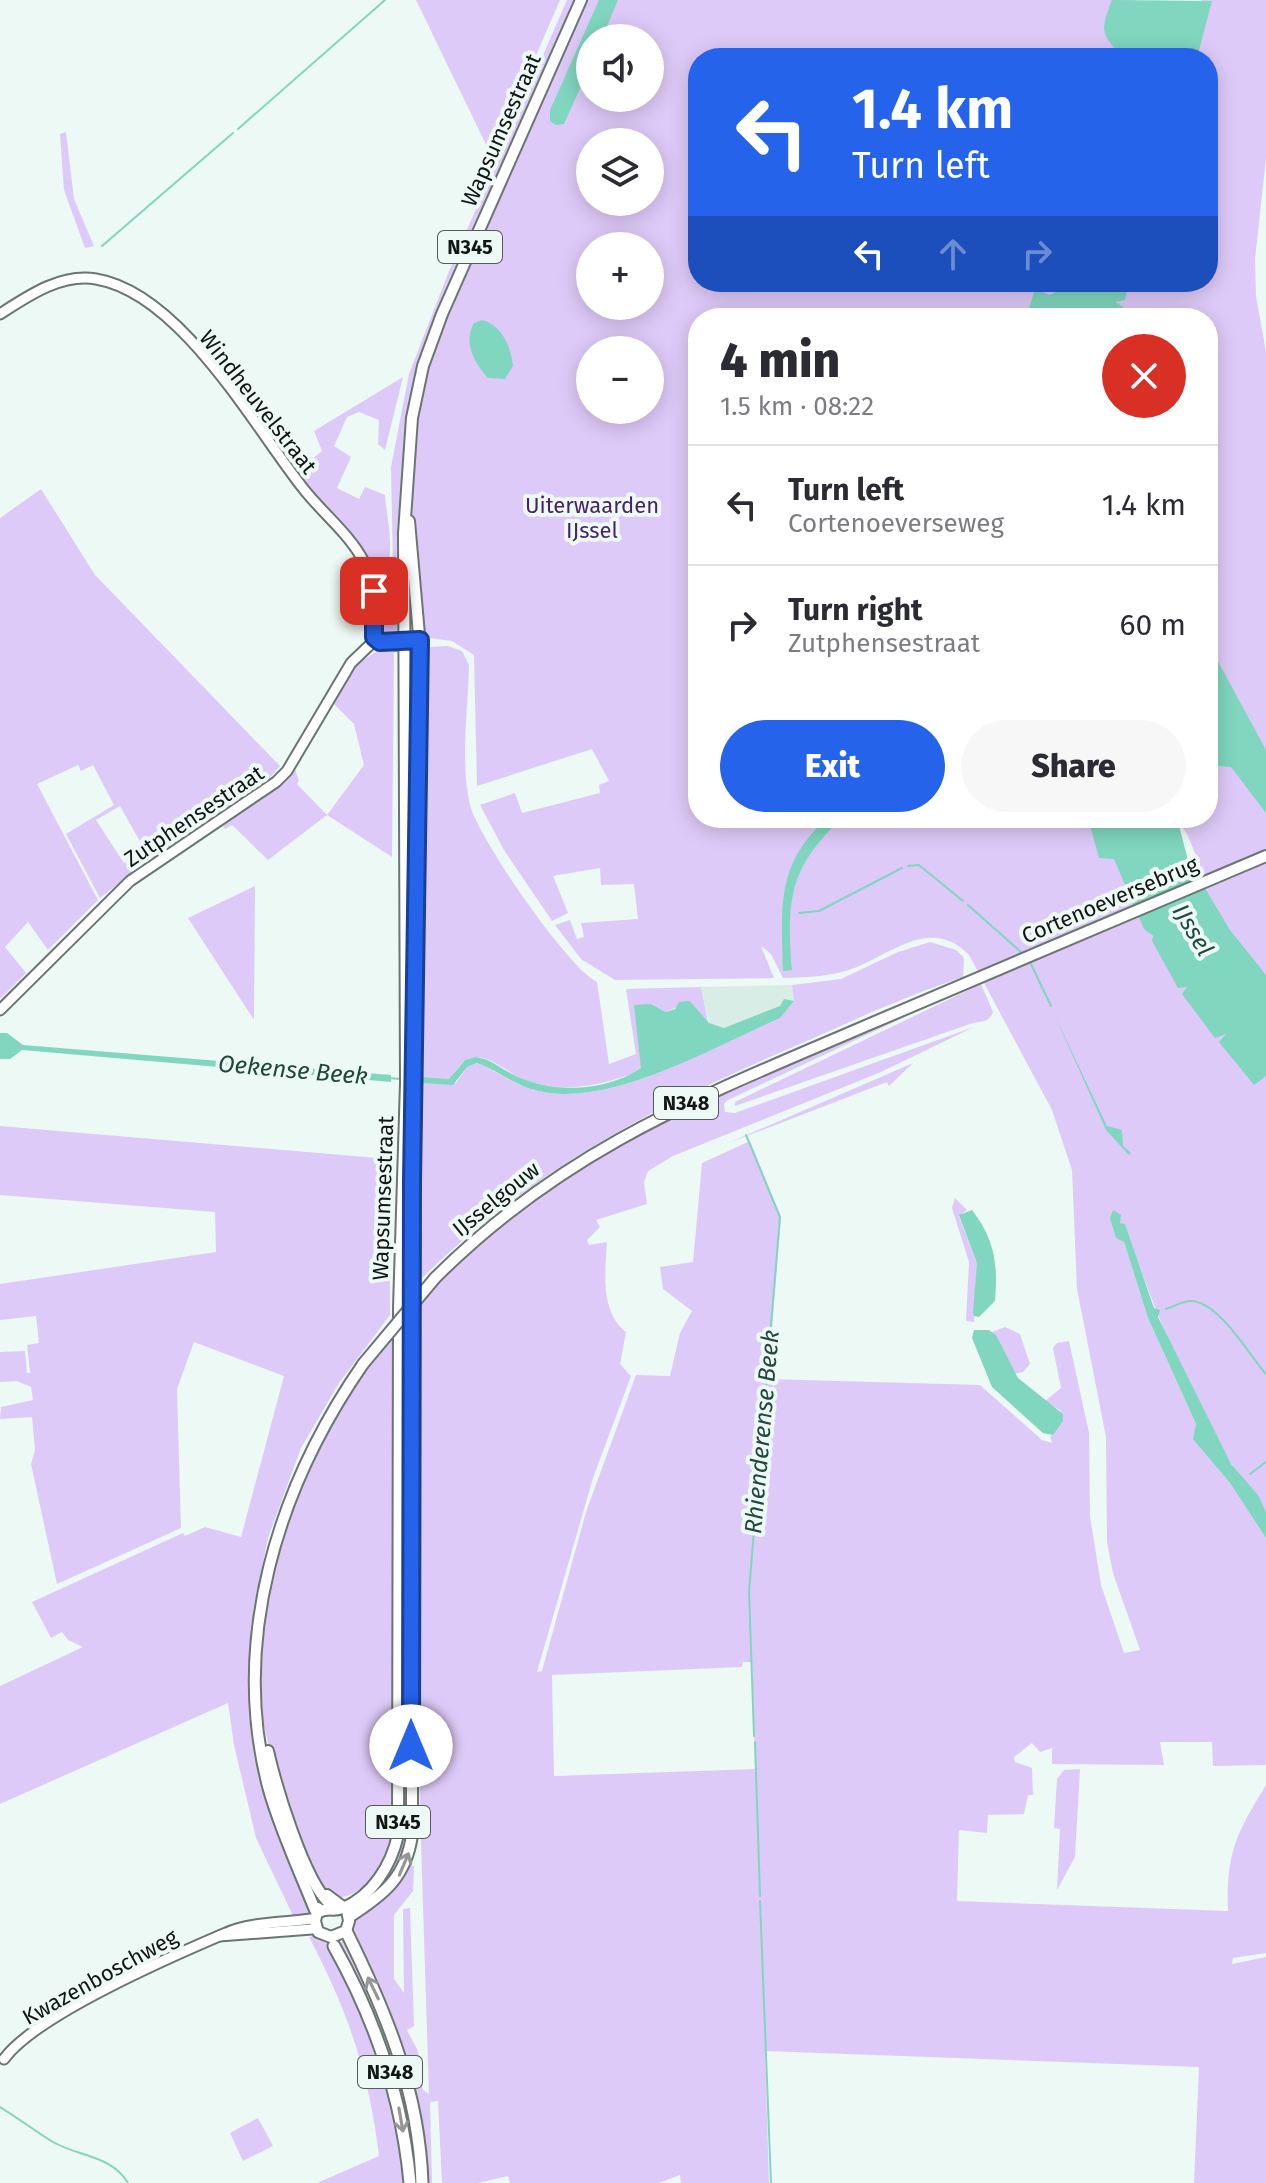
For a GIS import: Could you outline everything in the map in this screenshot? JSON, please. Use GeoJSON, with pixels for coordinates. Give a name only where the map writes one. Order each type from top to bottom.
{"type":"FeatureCollection","features":[{"type":"Feature","properties":{"kind":"highway","name":"N348"},"geometry":{"type":"LineString","coordinates":[[339,1935],[355,1953],[382,2007],[401,2057],[416,2114],[422,2183]]}},
{"type":"Feature","properties":{"kind":"highway","name":"N348"},"geometry":{"type":"LineString","coordinates":[[339,1935],[346,1964],[366,2004],[389,2070],[402,2124],[410,2183]]}},
{"type":"Feature","properties":{"kind":"main road","name":"Wapsumsestraat"},"geometry":{"type":"LineString","coordinates":[[339,1906],[378,1899],[396,1882],[407,1861],[412,1835],[409,1078],[403,643],[412,418],[432,340],[464,259],[581,0]]}},
{"type":"Feature","properties":{"kind":"main road","name":"Wapsumsestraat"},"geometry":{"type":"LineString","coordinates":[[339,1906],[368,1893],[390,1861],[398,1835],[399,1308],[409,1078],[420,643],[407,508]]}},
{"type":"Feature","properties":{"kind":"main road","name":"Cortenoeversebrug"},"geometry":{"type":"LineString","coordinates":[[970,981],[1266,856]]}},
{"type":"Feature","properties":{"kind":"main road","name":"IJsselgouw"},"geometry":{"type":"LineString","coordinates":[[314,1921],[267,1780],[258,1698],[261,1607],[285,1507],[313,1443],[363,1364],[435,1278],[530,1195],[626,1132],[712,1091],[970,981]]}},
{"type":"Feature","properties":{"kind":"main road","name":"IJsselgouw"},"geometry":{"type":"LineString","coordinates":[[258,1698],[279,1790],[311,1870],[339,1906]]}},
{"type":"Feature","properties":{"kind":"main road"},"geometry":{"type":"LineString","coordinates":[[314,1921],[339,1906]]}},
{"type":"Feature","properties":{"kind":"main road"},"geometry":{"type":"LineString","coordinates":[[339,1906],[339,1935]]}},
{"type":"Feature","properties":{"kind":"main road"},"geometry":{"type":"LineString","coordinates":[[314,1921],[339,1935]]}},
{"type":"Feature","properties":{"kind":"main road"},"geometry":{"type":"LineString","coordinates":[[314,1921],[330,1933],[339,1935]]}},
{"type":"Feature","properties":{"kind":"street","name":"Windheuvelstraat"},"geometry":{"type":"LineString","coordinates":[[0,314],[42,288],[73,280],[98,279],[138,294],[209,360],[304,490],[358,553],[372,581],[372,630],[376,639]]}},
{"type":"Feature","properties":{"kind":"street"},"geometry":{"type":"LineString","coordinates":[[376,639],[386,643],[420,643]]}},
{"type":"Feature","properties":{"kind":"street","name":"Zutphensestraat"},"geometry":{"type":"LineString","coordinates":[[0,1010],[130,881],[276,782],[287,771],[351,663],[376,639]]}},
{"type":"Feature","properties":{"kind":"street","name":"Kwazenboschweg"},"geometry":{"type":"LineString","coordinates":[[219,1936],[281,1932],[314,1921]]}},
{"type":"Feature","properties":{"kind":"street","name":"Kwazenboschweg"},"geometry":{"type":"LineString","coordinates":[[1,2061],[42,2024],[219,1936],[245,1928],[314,1921]]}},
{"type":"Feature","properties":{"kind":"shaded area"},"geometry":{"type":"Polygon","coordinates":[[[792,985],[794,1001],[730,1027],[719,1028],[709,1023],[701,987],[792,985]]]}},
{"type":"Feature","properties":{"kind":"green space"},"geometry":{"type":"Polygon","coordinates":[[[416,0],[560,0],[492,157],[416,0]]]}},
{"type":"Feature","properties":{"kind":"green space"},"geometry":{"type":"Polygon","coordinates":[[[567,0],[578,0],[447,292],[408,420],[402,499],[401,630],[392,639],[380,638],[376,630],[376,586],[393,568],[391,467],[409,374],[449,271],[567,0]]]}},
{"type":"Feature","properties":{"kind":"green space","name":"Uiterwaarden IJssel"},"geometry":{"type":"Polygon","coordinates":[[[584,0],[1135,0],[1120,48],[688,48],[688,292],[1053,292],[1051,308],[688,308],[688,828],[1102,828],[1143,925],[1266,1074],[1266,1512],[1213,1434],[1158,1316],[1125,1225],[1112,1221],[1116,1237],[1124,1242],[1148,1318],[1196,1424],[1194,1439],[1230,1483],[1266,1538],[1266,1765],[1213,1766],[1212,1742],[1160,1742],[1164,1765],[1052,1764],[1052,1748],[1040,1752],[1032,1743],[1014,1757],[1015,1762],[1032,1768],[1033,1795],[1028,1795],[1024,1814],[988,1815],[987,1833],[959,1830],[957,1901],[1228,1911],[1229,1874],[1235,1845],[1266,1785],[1266,1953],[1233,1958],[1232,1964],[1266,1957],[1266,2183],[1194,2183],[1199,2067],[765,2051],[769,2183],[681,2183],[680,2175],[659,2183],[510,2183],[508,2176],[478,2183],[442,2183],[438,2101],[430,2102],[432,2183],[426,2183],[409,2070],[386,2009],[349,1930],[352,1919],[407,1865],[414,1866],[413,1891],[394,1915],[394,1979],[404,1993],[403,1909],[410,1908],[414,2026],[407,2030],[418,2051],[423,2090],[429,2094],[420,1811],[416,1305],[488,1235],[540,1192],[596,1154],[666,1118],[960,991],[728,1100],[724,1104],[725,1112],[735,1113],[974,1027],[881,1072],[673,1156],[648,1171],[644,1182],[647,1204],[596,1220],[600,1227],[587,1240],[589,1245],[607,1242],[605,1278],[608,1303],[618,1324],[626,1332],[620,1364],[631,1376],[593,1478],[537,1672],[542,1671],[586,1512],[636,1375],[670,1376],[680,1333],[692,1311],[663,1289],[660,1267],[693,1262],[702,1163],[750,1141],[781,1217],[768,1379],[980,1385],[1042,1440],[1052,1443],[1050,1436],[1061,1411],[1045,1401],[1061,1388],[1053,1348],[1057,1343],[1069,1341],[1089,1433],[1090,1516],[1101,1585],[1124,1653],[1140,1650],[1113,1573],[1107,1542],[1106,1437],[1077,1289],[1072,1170],[1052,1110],[969,955],[955,944],[927,938],[899,946],[839,973],[783,978],[771,954],[761,946],[774,978],[615,980],[581,959],[555,925],[570,920],[577,939],[584,937],[581,923],[638,919],[634,884],[601,885],[600,868],[553,876],[568,913],[552,921],[504,850],[480,805],[515,793],[522,813],[600,793],[599,785],[609,781],[592,749],[477,786],[474,655],[452,641],[429,638],[425,632],[410,491],[417,408],[444,315],[584,0]],[[743,1662],[742,1667],[552,1675],[554,1776],[755,1769],[752,1662],[743,1662]]]}},
{"type":"Feature","properties":{"kind":"green space"},"geometry":{"type":"Polygon","coordinates":[[[1202,0],[1266,0],[1266,158],[1255,259],[1256,296],[1266,352],[1266,851],[1205,877],[1183,828],[1218,828],[1218,308],[1117,308],[1119,292],[1218,292],[1218,48],[1189,48],[1202,0]]]}},
{"type":"Feature","properties":{"kind":"green space"},"geometry":{"type":"Polygon","coordinates":[[[66,132],[74,199],[94,246],[85,248],[64,190],[60,134],[66,132]]]}},
{"type":"Feature","properties":{"kind":"green space"},"geometry":{"type":"Polygon","coordinates":[[[403,377],[385,450],[378,444],[379,420],[359,412],[347,417],[334,446],[351,457],[337,488],[359,499],[365,487],[385,495],[390,554],[382,572],[374,576],[295,473],[322,451],[314,431],[403,377]]]}},
{"type":"Feature","properties":{"kind":"green space"},"geometry":{"type":"Polygon","coordinates":[[[41,489],[95,575],[280,766],[266,782],[151,861],[120,806],[96,820],[124,863],[128,862],[134,872],[100,898],[66,834],[114,805],[93,765],[81,771],[78,765],[37,784],[98,900],[48,950],[28,922],[5,947],[26,973],[0,999],[0,518],[41,489]]]}},
{"type":"Feature","properties":{"kind":"green space"},"geometry":{"type":"Polygon","coordinates":[[[448,646],[462,651],[469,665],[465,753],[470,805],[489,845],[526,901],[566,953],[597,982],[609,1064],[636,1054],[626,989],[701,987],[708,1022],[690,1001],[666,1012],[651,1004],[643,1065],[632,1073],[588,1086],[555,1087],[523,1079],[478,1057],[464,1061],[449,1079],[422,1077],[429,647],[448,646]]]}},
{"type":"Feature","properties":{"kind":"green space"},"geometry":{"type":"Polygon","coordinates":[[[380,649],[394,651],[392,857],[327,815],[364,765],[354,724],[332,702],[356,665],[380,649]]]}},
{"type":"Feature","properties":{"kind":"green space"},"geometry":{"type":"Polygon","coordinates":[[[295,769],[297,784],[327,815],[268,860],[232,825],[225,829],[223,826],[283,782],[295,769]]]}},
{"type":"Feature","properties":{"kind":"green space"},"geometry":{"type":"Polygon","coordinates":[[[1266,863],[1266,977],[1229,930],[1205,889],[1266,863]]]}},
{"type":"Feature","properties":{"kind":"green space"},"geometry":{"type":"Polygon","coordinates":[[[255,886],[254,1020],[188,918],[255,886]]]}},
{"type":"Feature","properties":{"kind":"green space"},"geometry":{"type":"Polygon","coordinates":[[[930,942],[956,950],[964,958],[963,977],[861,1017],[646,1116],[508,1203],[421,1279],[422,1083],[456,1083],[467,1067],[477,1063],[538,1091],[566,1094],[629,1083],[661,1072],[780,1018],[794,1001],[792,985],[841,979],[898,952],[930,942]]]}},
{"type":"Feature","properties":{"kind":"green space"},"geometry":{"type":"Polygon","coordinates":[[[981,984],[993,1012],[987,1020],[735,1106],[735,1102],[981,984]]]}},
{"type":"Feature","properties":{"kind":"green space"},"geometry":{"type":"Polygon","coordinates":[[[913,1063],[889,1086],[887,1082],[726,1144],[913,1063]]]}},
{"type":"Feature","properties":{"kind":"green space"},"geometry":{"type":"Polygon","coordinates":[[[411,1082],[410,1829],[402,1865],[370,1902],[366,1897],[388,1873],[403,1831],[401,1405],[411,1082]]]}},
{"type":"Feature","properties":{"kind":"green space"},"geometry":{"type":"Polygon","coordinates":[[[0,1126],[389,1159],[390,1315],[339,1383],[301,1448],[268,1538],[253,1611],[250,1686],[262,1779],[274,1822],[312,1906],[307,1917],[295,1920],[256,1838],[234,1745],[228,1703],[0,1804],[0,1686],[83,1647],[68,1640],[62,1632],[51,1638],[32,1602],[183,1533],[185,1536],[205,1527],[241,1537],[284,1376],[194,1342],[177,1389],[181,1528],[57,1584],[31,1464],[35,1450],[32,1417],[0,1419],[1,1407],[33,1400],[31,1387],[17,1381],[0,1382],[0,1352],[25,1351],[27,1373],[30,1373],[27,1345],[39,1343],[36,1316],[0,1320],[0,1284],[216,1252],[215,1212],[0,1195],[0,1126]]]}},
{"type":"Feature","properties":{"kind":"green space"},"geometry":{"type":"Polygon","coordinates":[[[955,1198],[967,1210],[959,1216],[977,1263],[974,1322],[966,1321],[969,1262],[952,1208],[955,1198]]]}},
{"type":"Feature","properties":{"kind":"green space"},"geometry":{"type":"Polygon","coordinates":[[[1005,1327],[1020,1334],[1030,1364],[1023,1372],[1015,1374],[992,1332],[1005,1327]]]}},
{"type":"Feature","properties":{"kind":"green space"},"geometry":{"type":"Polygon","coordinates":[[[393,1334],[394,1831],[376,1874],[360,1890],[338,1898],[321,1883],[308,1861],[276,1772],[262,1713],[259,1649],[264,1599],[275,1551],[291,1504],[336,1414],[393,1334]]]}},
{"type":"Feature","properties":{"kind":"green space"},"geometry":{"type":"Polygon","coordinates":[[[1080,1769],[1075,1857],[1057,1890],[1060,1829],[1054,1828],[1057,1779],[1064,1770],[1080,1769]]]}},
{"type":"Feature","properties":{"kind":"green space"},"geometry":{"type":"Polygon","coordinates":[[[309,1937],[332,1946],[351,1980],[392,2093],[407,2183],[317,2183],[379,2156],[369,2097],[355,2043],[309,1937]]]}},
{"type":"Feature","properties":{"kind":"green space"},"geometry":{"type":"Polygon","coordinates":[[[344,1940],[373,1994],[408,2091],[419,2183],[413,2183],[377,2023],[339,1943],[344,1940]]]}},
{"type":"Feature","properties":{"kind":"green space"},"geometry":{"type":"Polygon","coordinates":[[[258,2118],[273,2146],[243,2161],[230,2133],[258,2118]]]}},
{"type":"Feature","properties":{"kind":"water"},"geometry":{"type":"Polygon","coordinates":[[[599,0],[618,0],[608,24],[588,24],[599,0]]]}},
{"type":"Feature","properties":{"kind":"water"},"geometry":{"type":"Polygon","coordinates":[[[1112,0],[1212,1],[1200,48],[1115,48],[1104,30],[1112,0]]]}},
{"type":"Feature","properties":{"kind":"water"},"geometry":{"type":"Polygon","coordinates":[[[576,52],[576,97],[564,124],[556,125],[550,121],[550,110],[576,52]]]}},
{"type":"Feature","properties":{"kind":"water"},"geometry":{"type":"Polygon","coordinates":[[[1034,292],[1050,295],[1054,292],[1127,292],[1125,300],[1116,302],[1124,308],[1029,308],[1034,292]]]}},
{"type":"Feature","properties":{"kind":"water"},"geometry":{"type":"Polygon","coordinates":[[[482,320],[495,327],[508,344],[513,366],[505,379],[488,378],[472,352],[471,330],[474,323],[482,320]]]}},
{"type":"Feature","properties":{"kind":"water"},"geometry":{"type":"Polygon","coordinates":[[[1218,661],[1266,750],[1266,813],[1231,767],[1218,766],[1218,661]]]}},
{"type":"Feature","properties":{"kind":"water"},"geometry":{"type":"Polygon","coordinates":[[[818,828],[832,828],[811,853],[795,887],[790,924],[792,970],[783,971],[785,888],[798,853],[818,828]]]}},
{"type":"Feature","properties":{"kind":"water","name":"IJssel"},"geometry":{"type":"Polygon","coordinates":[[[1091,828],[1180,828],[1188,860],[1230,930],[1266,975],[1266,1076],[1254,1085],[1219,1042],[1226,1034],[1215,1038],[1182,994],[1187,987],[1178,988],[1152,941],[1153,936],[1144,929],[1114,859],[1099,858],[1091,828]]]}},
{"type":"Feature","properties":{"kind":"water"},"geometry":{"type":"Polygon","coordinates":[[[784,999],[794,1001],[780,1018],[661,1072],[597,1091],[566,1094],[538,1091],[477,1063],[467,1067],[453,1085],[422,1083],[422,1077],[449,1079],[465,1060],[475,1057],[545,1085],[595,1086],[612,1082],[641,1068],[634,1005],[651,1004],[666,1012],[675,1009],[679,1002],[690,1001],[709,1023],[724,1028],[780,1006],[784,999]]]}},
{"type":"Feature","properties":{"kind":"water"},"geometry":{"type":"Polygon","coordinates":[[[1054,1014],[1107,1126],[1122,1130],[1123,1146],[1131,1153],[1129,1155],[1106,1130],[1054,1014]]]}},
{"type":"Feature","properties":{"kind":"water"},"geometry":{"type":"Polygon","coordinates":[[[0,1033],[7,1033],[23,1045],[391,1075],[391,1082],[22,1050],[10,1059],[0,1059],[0,1033]]]}},
{"type":"Feature","properties":{"kind":"water"},"geometry":{"type":"Polygon","coordinates":[[[972,1210],[990,1242],[996,1275],[995,1301],[979,1317],[974,1316],[973,1312],[977,1263],[959,1215],[972,1210]]]}},
{"type":"Feature","properties":{"kind":"water"},"geometry":{"type":"Polygon","coordinates":[[[1113,1210],[1121,1215],[1120,1223],[1125,1224],[1154,1308],[1160,1310],[1158,1317],[1231,1464],[1258,1495],[1266,1512],[1266,1538],[1230,1483],[1193,1439],[1196,1424],[1148,1318],[1124,1242],[1116,1238],[1110,1218],[1113,1210]]]}},
{"type":"Feature","properties":{"kind":"water"},"geometry":{"type":"Polygon","coordinates":[[[974,1330],[989,1330],[996,1335],[1018,1378],[1063,1414],[1063,1421],[1053,1435],[1043,1433],[992,1387],[972,1338],[974,1330]]]}},
{"type":"Feature","properties":{"kind":"waterway"},"geometry":{"type":"LineString","coordinates":[[238,129],[385,0]]}},
{"type":"Feature","properties":{"kind":"waterway"},"geometry":{"type":"LineString","coordinates":[[102,246],[233,133]]}},
{"type":"Feature","properties":{"kind":"waterway"},"geometry":{"type":"LineString","coordinates":[[908,866],[919,865],[963,901]]}},
{"type":"Feature","properties":{"kind":"waterway"},"geometry":{"type":"LineString","coordinates":[[799,913],[819,911],[902,868]]}},
{"type":"Feature","properties":{"kind":"waterway"},"geometry":{"type":"LineString","coordinates":[[968,905],[1022,953]]}},
{"type":"Feature","properties":{"kind":"waterway"},"geometry":{"type":"LineString","coordinates":[[1029,960],[1051,1006]]}},
{"type":"Feature","properties":{"kind":"waterway","name":"Oekense Beek"},"geometry":{"type":"LineString","coordinates":[[388,1078],[401,1079]]}},
{"type":"Feature","properties":{"kind":"waterway","name":"Rhienderense Beek"},"geometry":{"type":"LineString","coordinates":[[746,1135],[780,1217],[749,1591],[754,1736]]}},
{"type":"Feature","properties":{"kind":"waterway"},"geometry":{"type":"LineString","coordinates":[[1166,1309],[1190,1301],[1211,1309],[1232,1330],[1266,1374]]}},
{"type":"Feature","properties":{"kind":"waterway"},"geometry":{"type":"LineString","coordinates":[[1250,1474],[1266,1462]]}},
{"type":"Feature","properties":{"kind":"waterway","name":"Rhienderense Beek"},"geometry":{"type":"LineString","coordinates":[[755,1742],[760,1896]]}},
{"type":"Feature","properties":{"kind":"waterway","name":"Rhienderense Beek"},"geometry":{"type":"LineString","coordinates":[[760,1901],[771,2183]]}},
{"type":"Feature","properties":{"kind":"waterway","name":"Rhienderense Beek"},"geometry":{"type":"LineString","coordinates":[[0,2107],[53,2142],[113,2167],[128,2183]]}},
{"type":"Feature","properties":{"kind":"route"},"geometry":{"type":"LineString","coordinates":[[374,591],[374,637],[386,643],[403,639],[420,640],[414,882],[411,1746]]}}]}
